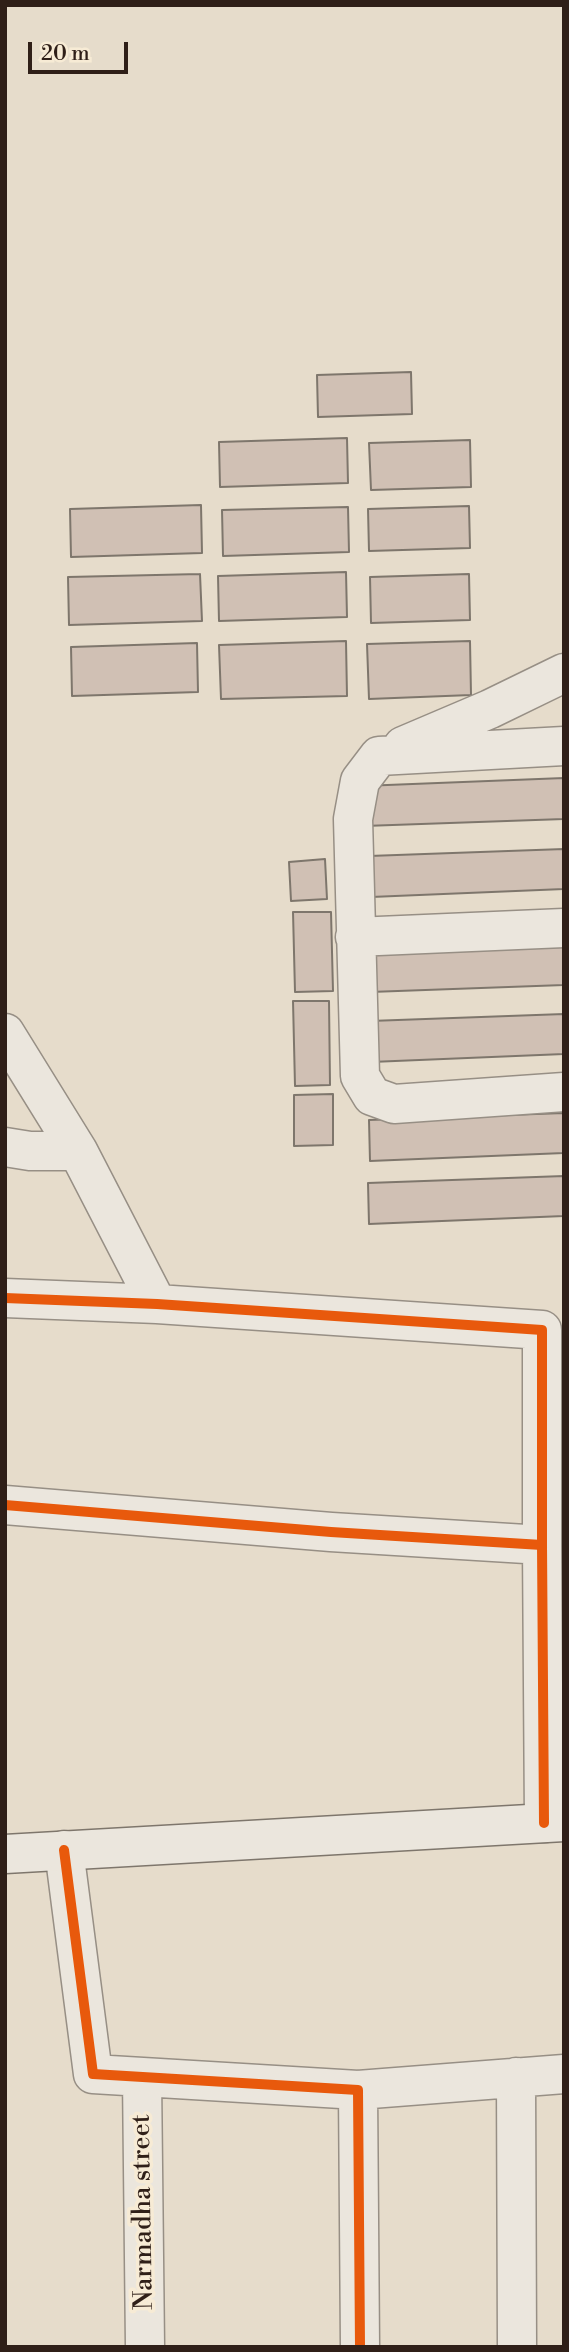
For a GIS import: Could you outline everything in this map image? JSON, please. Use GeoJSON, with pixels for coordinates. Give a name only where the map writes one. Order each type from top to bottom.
{"type":"FeatureCollection","features":[{"type":"Feature","properties":{"kind":"street"},"geometry":{"type":"LineString","coordinates":[[564,673],[489,709],[379,756],[360,781],[353,819],[360,1076],[372,1096],[394,1104],[564,1092]]}},
{"type":"Feature","properties":{"kind":"street"},"geometry":{"type":"LineString","coordinates":[[379,756],[564,746]]}},
{"type":"Feature","properties":{"kind":"street"},"geometry":{"type":"LineString","coordinates":[[355,937],[564,928]]}},
{"type":"Feature","properties":{"kind":"street"},"geometry":{"type":"LineString","coordinates":[[5,1033],[78,1151],[157,1304]]}},
{"type":"Feature","properties":{"kind":"street"},"geometry":{"type":"LineString","coordinates":[[5,1147],[30,1151],[78,1151]]}},
{"type":"Feature","properties":{"kind":"street"},"geometry":{"type":"LineString","coordinates":[[5,1298],[157,1304],[553,1329],[542,1545],[554,1822],[5,1854]]}},
{"type":"Feature","properties":{"kind":"street"},"geometry":{"type":"LineString","coordinates":[[5,1505],[331,1532],[542,1545]]}},
{"type":"Feature","properties":{"kind":"street"},"geometry":{"type":"LineString","coordinates":[[64,1850],[93,2074],[358,2090],[564,2074]]}},
{"type":"Feature","properties":{"kind":"street","name":"Narmadha street"},"geometry":{"type":"LineString","coordinates":[[142,2077],[145,2347]]}},
{"type":"Feature","properties":{"kind":"street"},"geometry":{"type":"LineString","coordinates":[[516,2077],[517,2347]]}},
{"type":"Feature","properties":{"kind":"street"},"geometry":{"type":"LineString","coordinates":[[358,2090],[360,2347]]}},
{"type":"Feature","properties":{"kind":"building"},"geometry":{"type":"Polygon","coordinates":[[[411,372],[412,414],[318,417],[317,375],[411,372]]]}},
{"type":"Feature","properties":{"kind":"building"},"geometry":{"type":"Polygon","coordinates":[[[347,438],[348,483],[220,487],[219,442],[347,438]]]}},
{"type":"Feature","properties":{"kind":"building"},"geometry":{"type":"Polygon","coordinates":[[[470,440],[471,487],[371,490],[369,443],[470,440]]]}},
{"type":"Feature","properties":{"kind":"building"},"geometry":{"type":"Polygon","coordinates":[[[201,505],[202,553],[71,557],[70,509],[201,505]]]}},
{"type":"Feature","properties":{"kind":"building"},"geometry":{"type":"Polygon","coordinates":[[[469,506],[470,548],[369,551],[368,509],[469,506]]]}},
{"type":"Feature","properties":{"kind":"building"},"geometry":{"type":"Polygon","coordinates":[[[348,507],[349,552],[223,556],[222,510],[348,507]]]}},
{"type":"Feature","properties":{"kind":"building"},"geometry":{"type":"Polygon","coordinates":[[[346,572],[347,617],[219,621],[218,576],[346,572]]]}},
{"type":"Feature","properties":{"kind":"building"},"geometry":{"type":"Polygon","coordinates":[[[200,574],[202,621],[69,625],[68,577],[200,574]]]}},
{"type":"Feature","properties":{"kind":"building"},"geometry":{"type":"Polygon","coordinates":[[[469,574],[470,620],[371,623],[370,577],[469,574]]]}},
{"type":"Feature","properties":{"kind":"building"},"geometry":{"type":"Polygon","coordinates":[[[346,641],[347,696],[221,699],[219,645],[346,641]]]}},
{"type":"Feature","properties":{"kind":"building"},"geometry":{"type":"Polygon","coordinates":[[[470,641],[471,695],[369,699],[367,644],[470,641]]]}},
{"type":"Feature","properties":{"kind":"building"},"geometry":{"type":"Polygon","coordinates":[[[197,643],[198,692],[72,696],[71,647],[197,643]]]}},
{"type":"Feature","properties":{"kind":"building"},"geometry":{"type":"Polygon","coordinates":[[[564,778],[564,819],[364,826],[362,786],[564,778]]]}},
{"type":"Feature","properties":{"kind":"building"},"geometry":{"type":"Polygon","coordinates":[[[564,849],[564,889],[371,897],[369,856],[564,849]]]}},
{"type":"Feature","properties":{"kind":"building"},"geometry":{"type":"Polygon","coordinates":[[[325,859],[327,899],[291,901],[289,862],[325,859]]]}},
{"type":"Feature","properties":{"kind":"building"},"geometry":{"type":"Polygon","coordinates":[[[293,912],[331,912],[333,991],[295,992],[293,912]]]}},
{"type":"Feature","properties":{"kind":"building"},"geometry":{"type":"Polygon","coordinates":[[[564,944],[564,985],[370,992],[368,952],[564,944]]]}},
{"type":"Feature","properties":{"kind":"building"},"geometry":{"type":"Polygon","coordinates":[[[293,1001],[329,1001],[330,1085],[295,1086],[293,1001]]]}},
{"type":"Feature","properties":{"kind":"building"},"geometry":{"type":"Polygon","coordinates":[[[564,1014],[564,1054],[371,1062],[370,1021],[564,1014]]]}},
{"type":"Feature","properties":{"kind":"building"},"geometry":{"type":"Polygon","coordinates":[[[333,1094],[333,1145],[294,1146],[294,1095],[333,1094]]]}},
{"type":"Feature","properties":{"kind":"building"},"geometry":{"type":"Polygon","coordinates":[[[564,1113],[564,1153],[370,1161],[369,1120],[564,1113]]]}},
{"type":"Feature","properties":{"kind":"building"},"geometry":{"type":"Polygon","coordinates":[[[564,1176],[564,1216],[369,1224],[368,1183],[564,1176]]]}},
{"type":"Feature","properties":{"kind":"cycle path"},"geometry":{"type":"LineString","coordinates":[[5,1298],[157,1304],[542,1330],[542,1545]]}},
{"type":"Feature","properties":{"kind":"cycle path"},"geometry":{"type":"LineString","coordinates":[[5,1505],[331,1532],[542,1545],[544,1823]]}},
{"type":"Feature","properties":{"kind":"cycle path"},"geometry":{"type":"LineString","coordinates":[[64,1850],[93,2074],[358,2090],[360,2347]]}}]}
